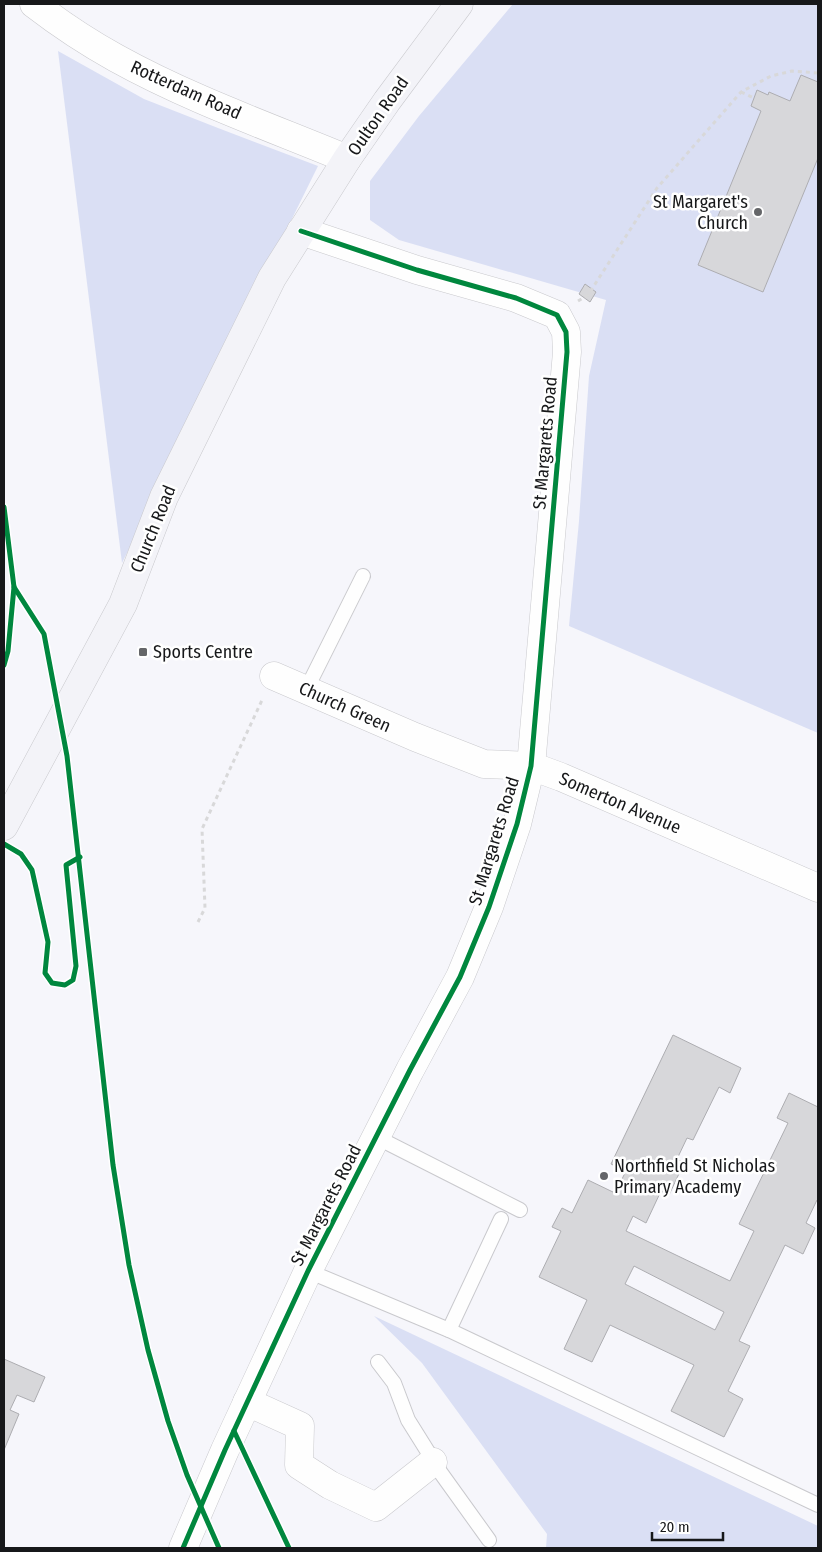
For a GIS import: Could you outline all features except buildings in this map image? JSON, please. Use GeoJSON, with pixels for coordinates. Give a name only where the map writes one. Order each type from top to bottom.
{"type":"FeatureCollection","features":[{"type":"Feature","properties":{"kind":"main road","name":"Oulton Road"},"geometry":{"type":"LineString","coordinates":[[302,231],[347,158],[459,4]]}},
{"type":"Feature","properties":{"kind":"main road","name":"Church Road"},"geometry":{"type":"LineString","coordinates":[[4,826],[123,604],[164,497],[272,278],[302,231]]}},
{"type":"Feature","properties":{"kind":"street","name":"Rotterdam Road"},"geometry":{"type":"LineString","coordinates":[[34,4],[66,28],[117,58],[193,96],[347,158]]}},
{"type":"Feature","properties":{"kind":"street"},"geometry":{"type":"LineString","coordinates":[[302,231],[417,270],[516,298],[557,315]]}},
{"type":"Feature","properties":{"kind":"street","name":"St Margarets Road"},"geometry":{"type":"LineString","coordinates":[[183,1548],[225,1450],[308,1271],[410,1070],[460,977],[486,915],[517,824],[531,766],[567,352],[566,332],[557,315]]}},
{"type":"Feature","properties":{"kind":"street","name":"Church Green"},"geometry":{"type":"LineString","coordinates":[[274,676],[415,738]]}},
{"type":"Feature","properties":{"kind":"street","name":"Somerton Avenue"},"geometry":{"type":"LineString","coordinates":[[415,738],[484,764],[531,766],[570,780],[818,888]]}},
{"type":"Feature","properties":{"kind":"street"},"geometry":{"type":"LineString","coordinates":[[247,1402],[300,1426],[299,1465],[330,1485],[376,1507],[434,1462]]}},
{"type":"Feature","properties":{"kind":"lane"},"geometry":{"type":"LineString","coordinates":[[306,690],[362,576]]}},
{"type":"Feature","properties":{"kind":"lane"},"geometry":{"type":"LineString","coordinates":[[376,1137],[520,1210]]}},
{"type":"Feature","properties":{"kind":"lane"},"geometry":{"type":"LineString","coordinates":[[449,1330],[501,1219]]}},
{"type":"Feature","properties":{"kind":"lane"},"geometry":{"type":"LineString","coordinates":[[308,1271],[449,1330],[818,1505]]}},
{"type":"Feature","properties":{"kind":"lane"},"geometry":{"type":"LineString","coordinates":[[378,1362],[394,1383],[408,1420],[434,1462],[489,1540]]}},
{"type":"Feature","properties":{"kind":"path"},"geometry":{"type":"LineString","coordinates":[[557,315],[588,295],[657,188],[741,92],[771,76],[792,72],[818,73]]}},
{"type":"Feature","properties":{"kind":"path"},"geometry":{"type":"LineString","coordinates":[[741,92],[754,98]]}},
{"type":"Feature","properties":{"kind":"path"},"geometry":{"type":"LineString","coordinates":[[198,922],[205,908],[202,829],[274,676]]}},
{"type":"Feature","properties":{"kind":"shaded area"},"geometry":{"type":"Polygon","coordinates":[[[513,4],[818,4],[818,733],[569,626],[579,521],[589,376],[606,300],[399,240],[370,220],[370,181],[419,116],[513,4]]]}},
{"type":"Feature","properties":{"kind":"shaded area"},"geometry":{"type":"Polygon","coordinates":[[[58,51],[144,99],[318,166],[122,563],[58,51]]]}},
{"type":"Feature","properties":{"kind":"shaded area"},"geometry":{"type":"Polygon","coordinates":[[[374,1316],[818,1526],[818,1548],[546,1548],[547,1534],[422,1363],[374,1316]]]}},
{"type":"Feature","properties":{"kind":"cycle path"},"geometry":{"type":"LineString","coordinates":[[183,1548],[225,1450],[308,1271],[410,1070],[460,977],[489,907],[517,824],[531,766],[567,352],[566,332],[557,315],[516,298],[417,270],[301,231]]}},
{"type":"Feature","properties":{"kind":"cycle path"},"geometry":{"type":"LineString","coordinates":[[4,507],[14,587],[44,634],[67,756],[113,1165],[129,1265],[148,1350],[168,1421],[187,1475],[219,1548]]}},
{"type":"Feature","properties":{"kind":"cycle path"},"geometry":{"type":"LineString","coordinates":[[4,665],[8,651],[14,587]]}},
{"type":"Feature","properties":{"kind":"cycle path"},"geometry":{"type":"LineString","coordinates":[[4,844],[21,854],[32,870],[48,942],[45,973],[52,983],[65,985],[73,980],[76,966],[66,865],[80,857]]}},
{"type":"Feature","properties":{"kind":"cycle path"},"geometry":{"type":"LineString","coordinates":[[234,1431],[289,1548]]}},
{"type":"Feature","properties":{"kind":"place","name":"St Margaret's Church"},"geometry":{"type":"Point","coordinates":[758,212]}},
{"type":"Feature","properties":{"kind":"place","name":"Sports Centre"},"geometry":{"type":"Point","coordinates":[143,652]}},
{"type":"Feature","properties":{"kind":"place","name":"Northfield St Nicholas Primary Academy"},"geometry":{"type":"Point","coordinates":[604,1176]}}]}
